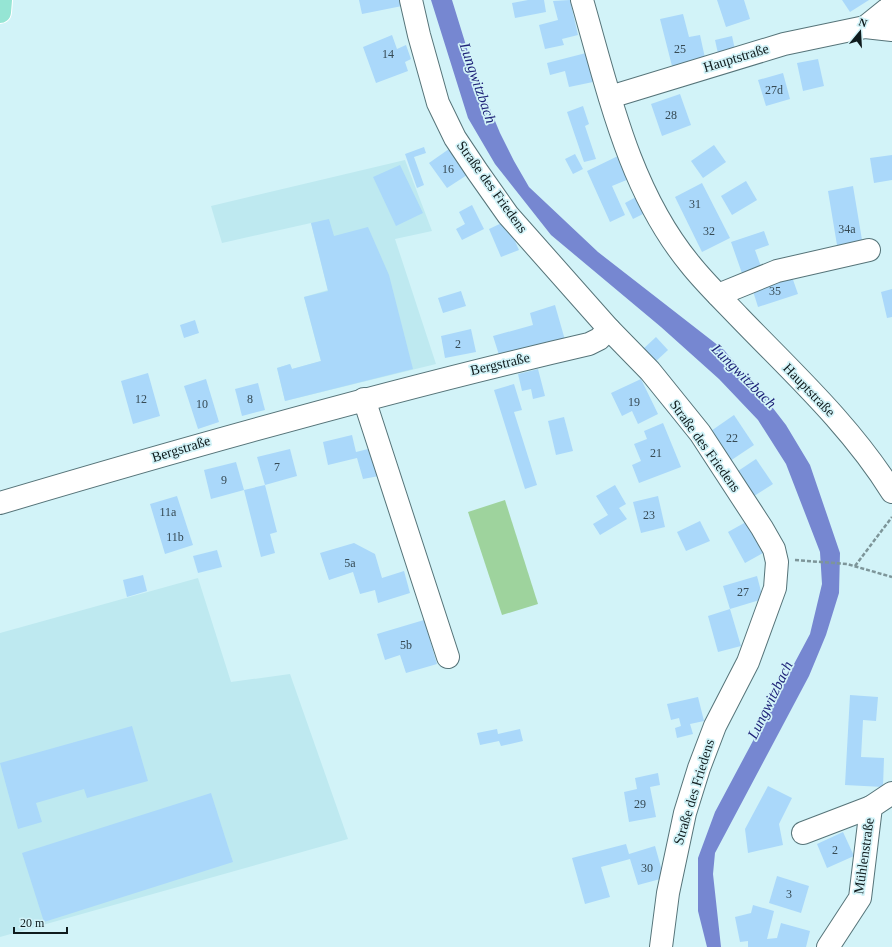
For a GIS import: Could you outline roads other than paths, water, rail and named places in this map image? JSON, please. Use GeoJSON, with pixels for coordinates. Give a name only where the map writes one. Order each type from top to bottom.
{"type":"FeatureCollection","features":[{"type":"Feature","properties":{"kind":"main road"},"geometry":{"type":"LineString","coordinates":[[0,12],[1,0]]}},
{"type":"Feature","properties":{"kind":"street","name":"Straße des Friedens"},"geometry":{"type":"LineString","coordinates":[[411,0],[438,103],[455,138],[508,215],[609,329],[650,371],[700,433],[774,549],[777,562],[775,588],[748,662],[715,726],[699,768],[688,805],[668,893],[661,947]]}},
{"type":"Feature","properties":{"kind":"street","name":"Hauptstraße"},"geometry":{"type":"LineString","coordinates":[[582,0],[610,97],[635,169],[658,217],[689,264],[836,416],[882,476],[892,492]]}},
{"type":"Feature","properties":{"kind":"street","name":"Hauptstraße"},"geometry":{"type":"LineString","coordinates":[[865,27],[890,7],[892,2]]}},
{"type":"Feature","properties":{"kind":"street","name":"Hauptstraße"},"geometry":{"type":"LineString","coordinates":[[610,97],[784,44],[865,27],[892,30]]}},
{"type":"Feature","properties":{"kind":"street"},"geometry":{"type":"LineString","coordinates":[[718,294],[777,271],[869,250]]}},
{"type":"Feature","properties":{"kind":"street","name":"Bergstraße"},"geometry":{"type":"LineString","coordinates":[[0,504],[213,440],[463,373],[589,344],[599,339],[609,329]]}},
{"type":"Feature","properties":{"kind":"street"},"geometry":{"type":"LineString","coordinates":[[364,400],[448,657]]}},
{"type":"Feature","properties":{"kind":"street"},"geometry":{"type":"LineString","coordinates":[[803,833],[881,800]]}},
{"type":"Feature","properties":{"kind":"street","name":"Mühlenstraße"},"geometry":{"type":"LineString","coordinates":[[828,947],[860,898],[881,800]]}},
{"type":"Feature","properties":{"kind":"water","name":"Lungwitzbach"},"geometry":{"type":"Polygon","coordinates":[[[431,0],[452,0],[473,68],[500,133],[529,187],[598,252],[724,350],[786,425],[810,465],[840,553],[839,593],[826,635],[809,676],[715,853],[713,874],[721,947],[707,947],[698,911],[698,858],[715,812],[810,634],[822,584],[820,552],[786,464],[758,420],[719,379],[661,327],[551,235],[495,164],[468,118],[431,0]]]}}]}
